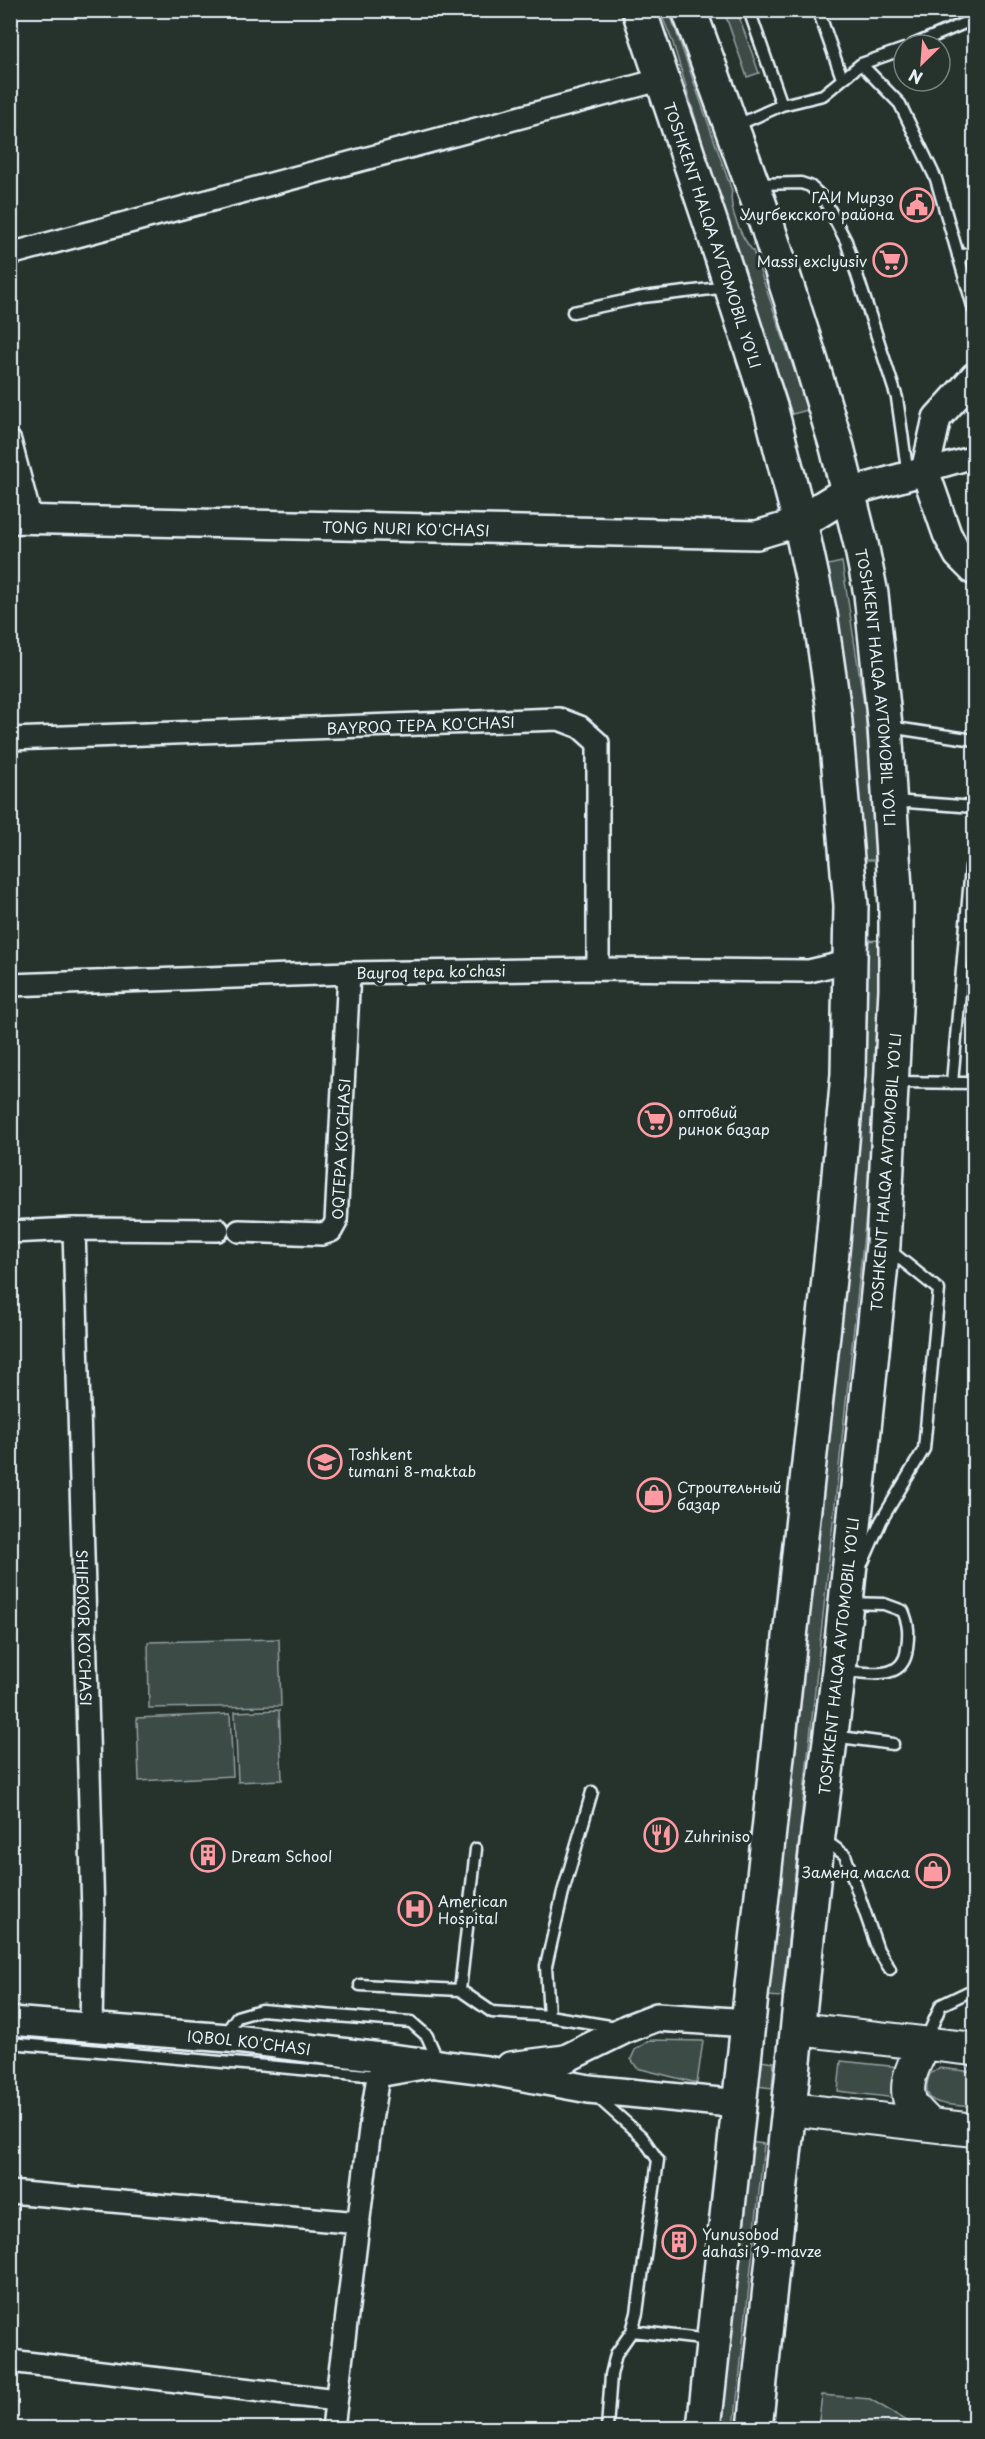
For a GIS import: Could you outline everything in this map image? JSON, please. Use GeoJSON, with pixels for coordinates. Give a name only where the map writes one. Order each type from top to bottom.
{"type":"FeatureCollection","features":[{"type":"Feature","properties":{"kind":"highway","name":"TOSHKENT HALQA AVTOMOBIL YO'LI"},"geometry":{"type":"LineString","coordinates":[[639,10],[771,410],[800,522],[820,614],[834,711],[850,905],[848,1074],[833,1242],[704,2428]]}},
{"type":"Feature","properties":{"kind":"highway","name":"TOSHKENT HALQA AVTOMOBIL YO'LI"},"geometry":{"type":"LineString","coordinates":[[689,10],[809,355],[849,492],[871,594],[885,726],[896,905],[896,989],[883,1245],[839,1670],[818,1835],[755,2428]]}},
{"type":"Feature","properties":{"kind":"highway"},"geometry":{"type":"LineString","coordinates":[[800,522],[849,492]]}},
{"type":"Feature","properties":{"kind":"highway"},"geometry":{"type":"LineString","coordinates":[[748,2024],[798,2029]]}},
{"type":"Feature","properties":{"kind":"highway"},"geometry":{"type":"LineString","coordinates":[[740,2104],[790,2109]]}},
{"type":"Feature","properties":{"kind":"main road"},"geometry":{"type":"LineString","coordinates":[[798,2029],[975,2049]]}},
{"type":"Feature","properties":{"kind":"main road"},"geometry":{"type":"LineString","coordinates":[[925,2043],[914,2062],[909,2082],[910,2102],[930,2125]]}},
{"type":"Feature","properties":{"kind":"main road"},"geometry":{"type":"LineString","coordinates":[[790,2109],[975,2130]]}},
{"type":"Feature","properties":{"kind":"street"},"geometry":{"type":"LineString","coordinates":[[10,254],[663,79]]}},
{"type":"Feature","properties":{"kind":"street"},"geometry":{"type":"LineString","coordinates":[[975,377],[937,418],[917,473],[958,555],[975,571]]}},
{"type":"Feature","properties":{"kind":"street"},"geometry":{"type":"LineString","coordinates":[[10,441],[21,519]]}},
{"type":"Feature","properties":{"kind":"street"},"geometry":{"type":"LineString","coordinates":[[849,492],[975,457]]}},
{"type":"Feature","properties":{"kind":"street","name":"TONG NURI KO'CHASI"},"geometry":{"type":"LineString","coordinates":[[21,519],[757,535],[800,522]]}},
{"type":"Feature","properties":{"kind":"street","name":"BAYROQ TEPA KO'CHASI"},"geometry":{"type":"LineString","coordinates":[[10,739],[559,719],[580,727],[598,743],[598,969]]}},
{"type":"Feature","properties":{"kind":"street","name":"Bayroq tepa koʻchasi"},"geometry":{"type":"LineString","coordinates":[[10,985],[349,973],[598,969],[809,970],[851,961]]}},
{"type":"Feature","properties":{"kind":"street","name":"OQTEPA KO'CHASI"},"geometry":{"type":"LineString","coordinates":[[239,1231],[322,1234],[331,1231],[336,1222],[349,973]]}},
{"type":"Feature","properties":{"kind":"street"},"geometry":{"type":"LineString","coordinates":[[10,1232],[74,1229],[218,1230]]}},
{"type":"Feature","properties":{"kind":"street","name":"SHIFOKOR KO'CHASI"},"geometry":{"type":"LineString","coordinates":[[74,1229],[93,1915],[91,2027]]}},
{"type":"Feature","properties":{"kind":"street","name":"IQBOL KO'CHASI"},"geometry":{"type":"LineString","coordinates":[[486,2070],[565,2059],[626,2029],[657,2017],[748,2024]]}},
{"type":"Feature","properties":{"kind":"street","name":"IQBOL KO'CHASI"},"geometry":{"type":"LineString","coordinates":[[10,2021],[228,2038],[486,2070],[589,2089],[740,2104]]}},
{"type":"Feature","properties":{"kind":"street"},"geometry":{"type":"LineString","coordinates":[[333,2428],[378,2076],[408,2072],[439,2064]]}},
{"type":"Feature","properties":{"kind":"street"},"geometry":{"type":"LineString","coordinates":[[10,2192],[358,2223]]}},
{"type":"Feature","properties":{"kind":"street"},"geometry":{"type":"LineString","coordinates":[[10,2361],[336,2400]]}},
{"type":"Feature","properties":{"kind":"lane"},"geometry":{"type":"LineString","coordinates":[[749,10],[783,105]]}},
{"type":"Feature","properties":{"kind":"lane"},"geometry":{"type":"LineString","coordinates":[[818,10],[842,78]]}},
{"type":"Feature","properties":{"kind":"lane"},"geometry":{"type":"LineString","coordinates":[[942,33],[975,19]]}},
{"type":"Feature","properties":{"kind":"lane"},"geometry":{"type":"LineString","coordinates":[[731,128],[783,105],[823,95],[861,64],[892,53]]}},
{"type":"Feature","properties":{"kind":"lane"},"geometry":{"type":"LineString","coordinates":[[861,64],[900,104],[936,179],[975,310]]}},
{"type":"Feature","properties":{"kind":"lane"},"geometry":{"type":"LineString","coordinates":[[751,184],[801,183],[810,186],[824,199],[846,241],[897,398],[917,473]]}},
{"type":"Feature","properties":{"kind":"lane"},"geometry":{"type":"LineString","coordinates":[[958,256],[975,253]]}},
{"type":"Feature","properties":{"kind":"lane"},"geometry":{"type":"LineString","coordinates":[[573,312],[643,297],[731,286]]}},
{"type":"Feature","properties":{"kind":"lane"},"geometry":{"type":"LineString","coordinates":[[885,726],[975,740]]}},
{"type":"Feature","properties":{"kind":"lane"},"geometry":{"type":"LineString","coordinates":[[890,801],[975,807]]}},
{"type":"Feature","properties":{"kind":"lane"},"geometry":{"type":"LineString","coordinates":[[952,1083],[971,867]]}},
{"type":"Feature","properties":{"kind":"lane"},"geometry":{"type":"LineString","coordinates":[[892,1082],[975,1083]]}},
{"type":"Feature","properties":{"kind":"lane"},"geometry":{"type":"LineString","coordinates":[[839,1670],[885,1673],[900,1668],[906,1659],[910,1628],[903,1611],[884,1604],[845,1603],[881,1521],[924,1449],[939,1290],[883,1245]]}},
{"type":"Feature","properties":{"kind":"lane"},"geometry":{"type":"LineString","coordinates":[[830,1736],[893,1744]]}},
{"type":"Feature","properties":{"kind":"lane"},"geometry":{"type":"LineString","coordinates":[[549,2016],[546,1966],[563,1892],[592,1792]]}},
{"type":"Feature","properties":{"kind":"lane"},"geometry":{"type":"LineString","coordinates":[[818,1835],[844,1855],[878,1950],[890,1969]]}},
{"type":"Feature","properties":{"kind":"lane"},"geometry":{"type":"LineString","coordinates":[[460,1990],[476,1849]]}},
{"type":"Feature","properties":{"kind":"lane"},"geometry":{"type":"LineString","coordinates":[[360,1986],[460,1990],[492,2012],[549,2016],[626,2029]]}},
{"type":"Feature","properties":{"kind":"lane"},"geometry":{"type":"LineString","coordinates":[[925,2043],[941,2005],[968,1992],[975,1993]]}},
{"type":"Feature","properties":{"kind":"lane"},"geometry":{"type":"LineString","coordinates":[[228,2038],[237,2016],[261,2010],[411,2022],[428,2036],[439,2064]]}},
{"type":"Feature","properties":{"kind":"lane"},"geometry":{"type":"LineString","coordinates":[[10,2043],[378,2076]]}},
{"type":"Feature","properties":{"kind":"lane"},"geometry":{"type":"LineString","coordinates":[[589,2089],[642,2137],[658,2160],[632,2331],[616,2354],[611,2375],[606,2428]]}},
{"type":"Feature","properties":{"kind":"lane"},"geometry":{"type":"LineString","coordinates":[[632,2331],[714,2340]]}},
{"type":"Feature","properties":{"kind":"shaded area"},"geometry":{"type":"Polygon","coordinates":[[[660,11],[669,11],[732,191],[732,206],[737,223],[753,251],[808,410],[792,414],[720,201],[673,43],[660,11]]]}},
{"type":"Feature","properties":{"kind":"shaded area"},"geometry":{"type":"Polygon","coordinates":[[[724,11],[737,11],[759,73],[747,77],[724,11]]]}},
{"type":"Feature","properties":{"kind":"shaded area"},"geometry":{"type":"Polygon","coordinates":[[[842,562],[865,711],[877,860],[862,860],[849,712],[828,565],[842,562]]]}},
{"type":"Feature","properties":{"kind":"shaded area"},"geometry":{"type":"Polygon","coordinates":[[[879,940],[876,1073],[867,1206],[782,1997],[767,1996],[864,941],[879,940]]]}},
{"type":"Feature","properties":{"kind":"shaded area"},"geometry":{"type":"Polygon","coordinates":[[[279,1639],[281,1706],[149,1708],[148,1642],[279,1639]]]}},
{"type":"Feature","properties":{"kind":"shaded area"},"geometry":{"type":"Polygon","coordinates":[[[279,1710],[282,1780],[238,1782],[235,1712],[279,1710]]]}},
{"type":"Feature","properties":{"kind":"shaded area"},"geometry":{"type":"Polygon","coordinates":[[[230,1714],[233,1776],[139,1781],[137,1718],[230,1714]]]}},
{"type":"Feature","properties":{"kind":"shaded area"},"geometry":{"type":"Polygon","coordinates":[[[650,2040],[703,2041],[697,2083],[637,2068],[631,2059],[635,2050],[650,2040]]]}},
{"type":"Feature","properties":{"kind":"shaded area"},"geometry":{"type":"Polygon","coordinates":[[[760,2060],[774,2062],[772,2088],[757,2086],[760,2060]]]}},
{"type":"Feature","properties":{"kind":"shaded area"},"geometry":{"type":"Polygon","coordinates":[[[841,2061],[899,2067],[896,2098],[838,2091],[841,2061]]]}},
{"type":"Feature","properties":{"kind":"shaded area"},"geometry":{"type":"Polygon","coordinates":[[[939,2068],[974,2072],[974,2107],[946,2104],[932,2099],[928,2094],[927,2085],[930,2074],[939,2068]]]}},
{"type":"Feature","properties":{"kind":"shaded area"},"geometry":{"type":"Polygon","coordinates":[[[749,2142],[764,2144],[734,2428],[719,2428],[749,2142]]]}},
{"type":"Feature","properties":{"kind":"shaded area"},"geometry":{"type":"Polygon","coordinates":[[[822,2395],[870,2399],[919,2428],[818,2428],[822,2395]]]}},
{"type":"Feature","properties":{"kind":"place","name":"ГАИ Мирзо Улугбекского района"},"geometry":{"type":"Point","coordinates":[917,205]}},
{"type":"Feature","properties":{"kind":"place","name":"Massi exclyusiv"},"geometry":{"type":"Point","coordinates":[890,260]}},
{"type":"Feature","properties":{"kind":"place","name":"оптовий ринок базар"},"geometry":{"type":"Point","coordinates":[655,1120]}},
{"type":"Feature","properties":{"kind":"place","name":"Toshkent tumani 8-maktab"},"geometry":{"type":"Point","coordinates":[325,1462]}},
{"type":"Feature","properties":{"kind":"place","name":"Строительный базар"},"geometry":{"type":"Point","coordinates":[654,1495]}},
{"type":"Feature","properties":{"kind":"place","name":"Zuhriniso"},"geometry":{"type":"Point","coordinates":[661,1835]}},
{"type":"Feature","properties":{"kind":"place","name":"Dream School"},"geometry":{"type":"Point","coordinates":[208,1855]}},
{"type":"Feature","properties":{"kind":"place","name":"Замена масла"},"geometry":{"type":"Point","coordinates":[933,1871]}},
{"type":"Feature","properties":{"kind":"place","name":"American Hospital"},"geometry":{"type":"Point","coordinates":[415,1909]}},
{"type":"Feature","properties":{"kind":"place","name":"Yunusobod dahasi 19-mavze"},"geometry":{"type":"Point","coordinates":[679,2242]}}]}
